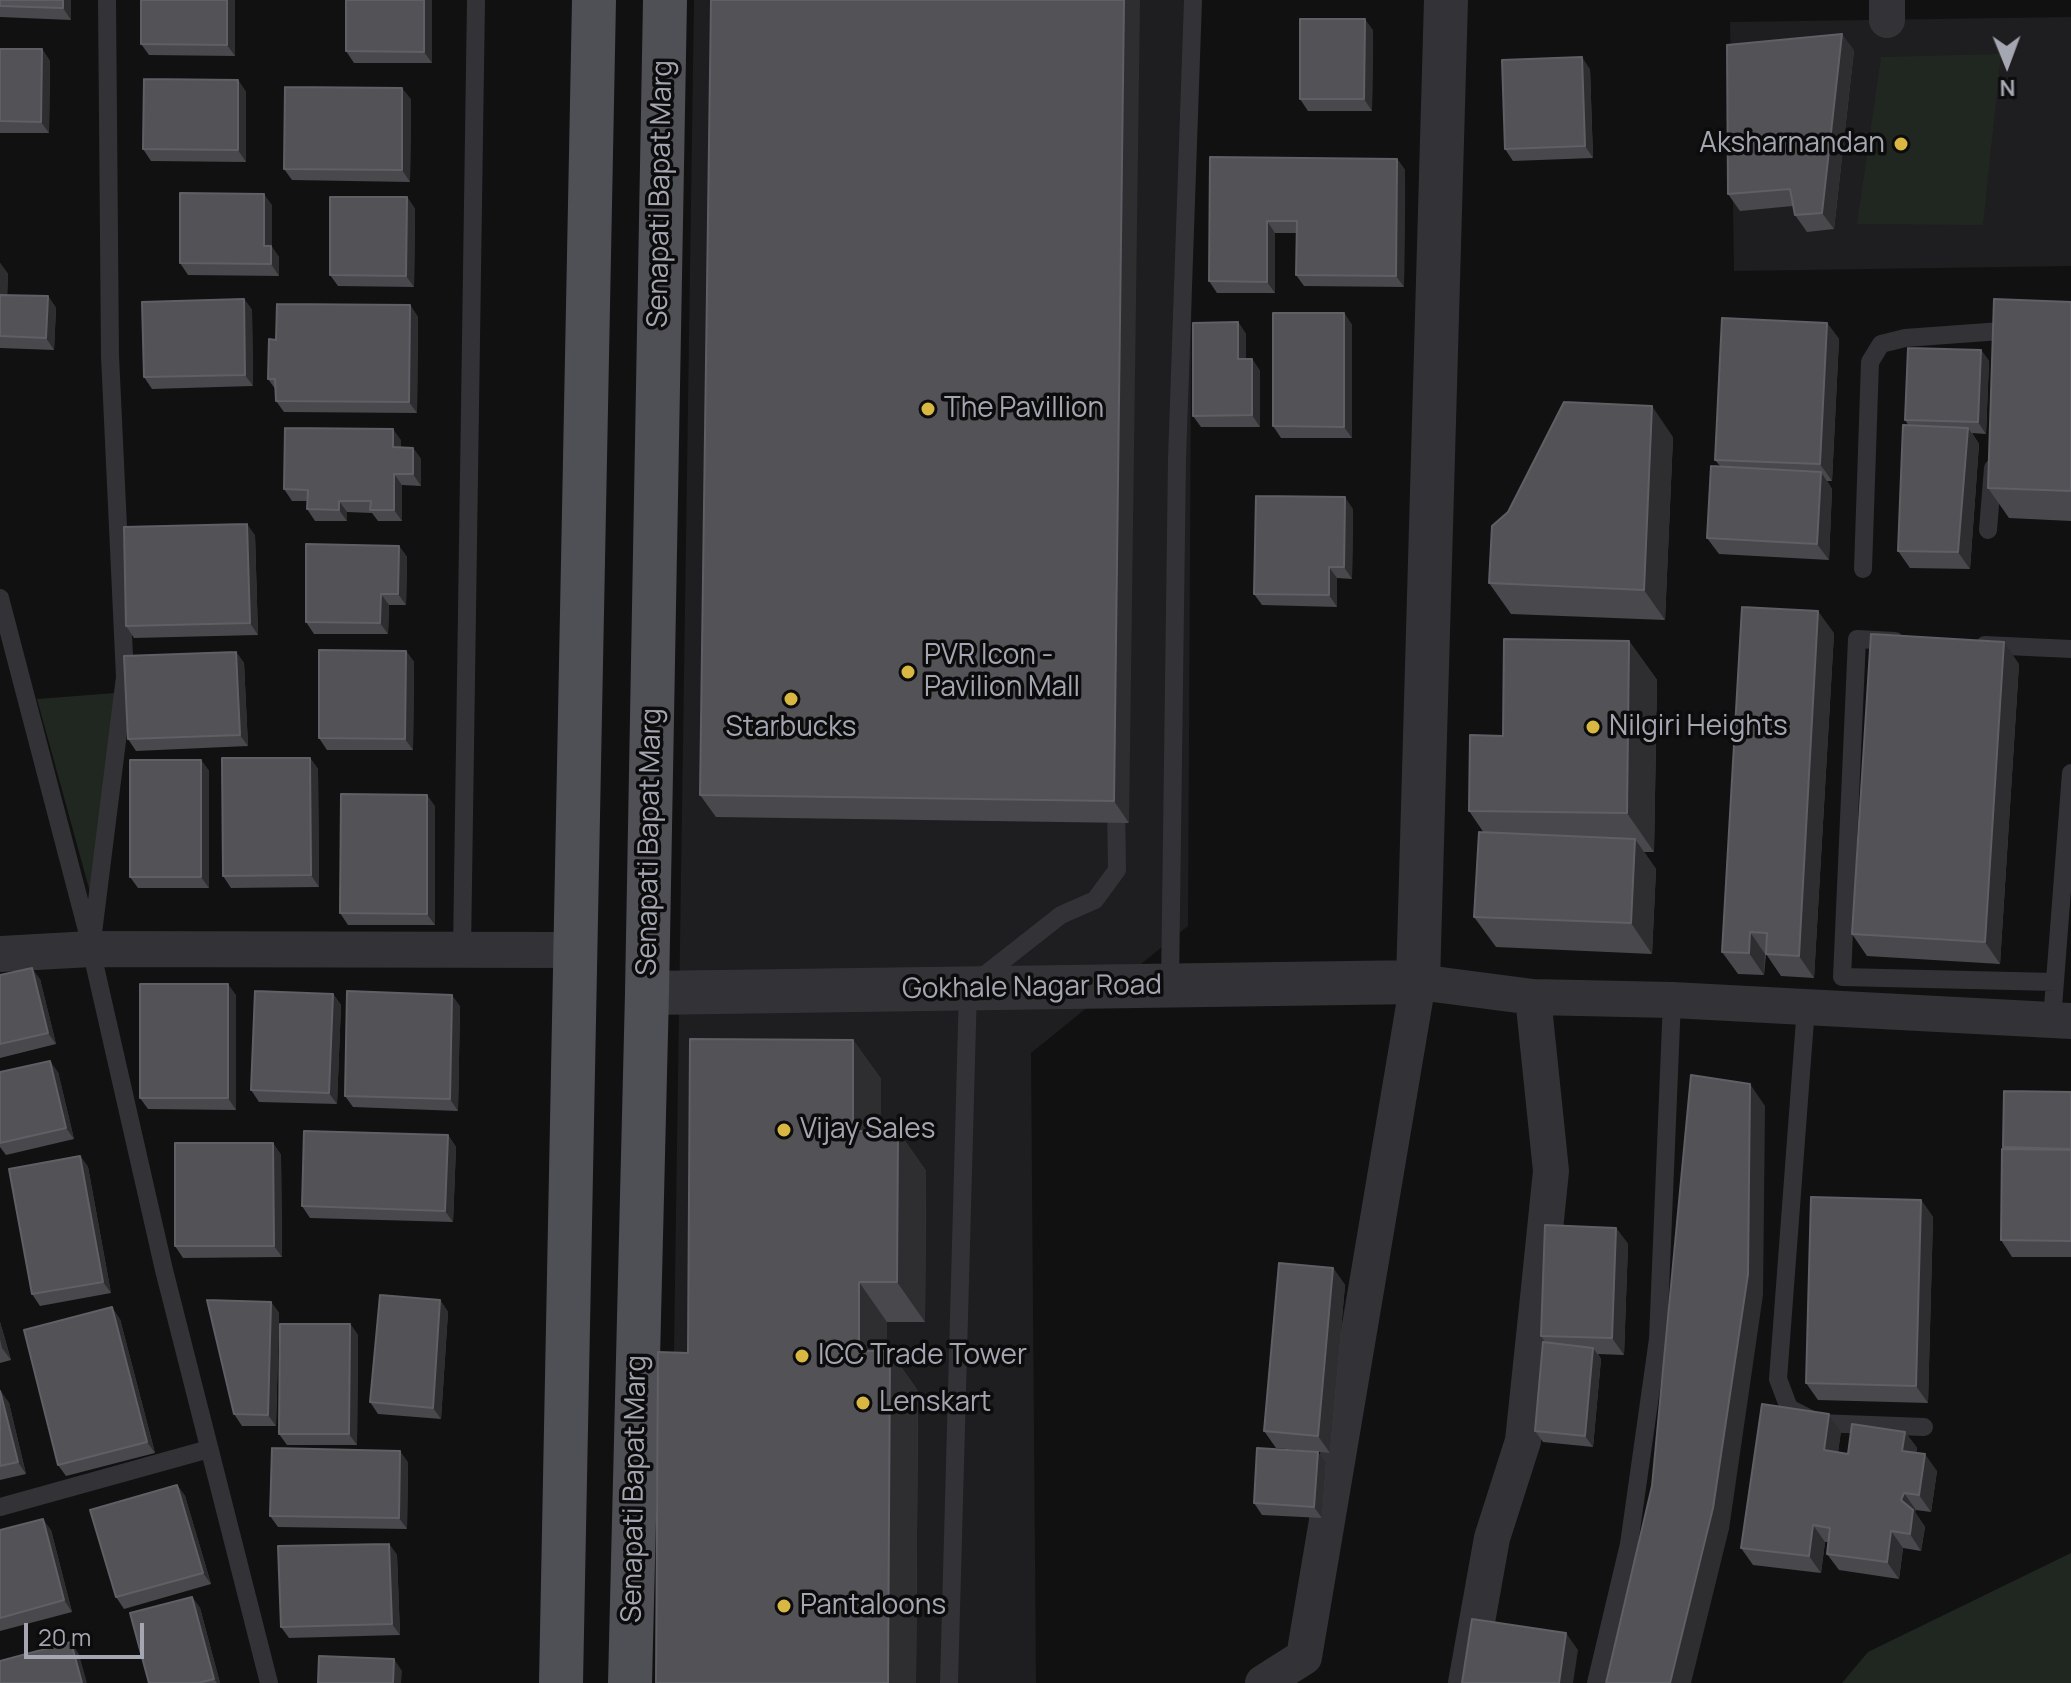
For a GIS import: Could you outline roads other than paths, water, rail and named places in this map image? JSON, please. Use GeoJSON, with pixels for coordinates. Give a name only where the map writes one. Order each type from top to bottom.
{"type":"FeatureCollection","features":[{"type":"Feature","properties":{"kind":"main road"},"geometry":{"type":"LineString","coordinates":[[561,1683],[594,0]]}},
{"type":"Feature","properties":{"kind":"main road","name":"Senapati Bapat Marg"},"geometry":{"type":"LineString","coordinates":[[630,1683],[647,993],[665,0]]}},
{"type":"Feature","properties":{"kind":"street"},"geometry":{"type":"LineString","coordinates":[[1263,1683],[1304,1657],[1418,982],[1446,0]]}},
{"type":"Feature","properties":{"kind":"street"},"geometry":{"type":"LineString","coordinates":[[0,954],[91,949],[575,950]]}},
{"type":"Feature","properties":{"kind":"street"},"geometry":{"type":"LineString","coordinates":[[1418,982],[1533,997],[1672,1000],[2061,1021]]}},
{"type":"Feature","properties":{"kind":"street","name":"Gokhale Nagar Road"},"geometry":{"type":"LineString","coordinates":[[647,993],[1418,982]]}},
{"type":"Feature","properties":{"kind":"street"},"geometry":{"type":"LineString","coordinates":[[1466,1683],[1492,1538],[1523,1441],[1540,1284],[1551,1171],[1533,997]]}},
{"type":"Feature","properties":{"kind":"lane"},"geometry":{"type":"LineString","coordinates":[[91,949],[125,677],[110,356],[107,0]]}},
{"type":"Feature","properties":{"kind":"lane"},"geometry":{"type":"LineString","coordinates":[[462,950],[476,0]]}},
{"type":"Feature","properties":{"kind":"lane"},"geometry":{"type":"LineString","coordinates":[[1170,986],[1177,459],[1193,0]]}},
{"type":"Feature","properties":{"kind":"lane"},"geometry":{"type":"LineString","coordinates":[[1863,569],[1870,362],[1881,344],[1905,338],[2003,331]]}},
{"type":"Feature","properties":{"kind":"lane"},"geometry":{"type":"LineString","coordinates":[[1988,530],[1993,453]]}},
{"type":"Feature","properties":{"kind":"lane"},"geometry":{"type":"LineString","coordinates":[[0,598],[91,949],[164,1270],[269,1683]]}},
{"type":"Feature","properties":{"kind":"lane"},"geometry":{"type":"LineString","coordinates":[[1918,642],[1857,639],[1842,977],[2055,982]]}},
{"type":"Feature","properties":{"kind":"lane"},"geometry":{"type":"LineString","coordinates":[[1964,644],[2071,649]]}},
{"type":"Feature","properties":{"kind":"lane"},"geometry":{"type":"LineString","coordinates":[[2061,1021],[2055,982],[2071,773]]}},
{"type":"Feature","properties":{"kind":"lane"},"geometry":{"type":"LineString","coordinates":[[949,1683],[968,988],[1061,915],[1095,900],[1117,870],[1116,777]]}},
{"type":"Feature","properties":{"kind":"lane"},"geometry":{"type":"LineString","coordinates":[[1596,1683],[1629,1544],[1658,1339],[1672,1000]]}},
{"type":"Feature","properties":{"kind":"lane"},"geometry":{"type":"LineString","coordinates":[[1806,1007],[1778,1379],[1789,1408],[1818,1423],[1924,1427]]}},
{"type":"Feature","properties":{"kind":"lane"},"geometry":{"type":"LineString","coordinates":[[0,1507],[209,1449]]}},
{"type":"Feature","properties":{"kind":"place","name":"Aksharnandan"},"geometry":{"type":"Point","coordinates":[1901,144]}},
{"type":"Feature","properties":{"kind":"place","name":"The Pavillion"},"geometry":{"type":"Point","coordinates":[928,409]}},
{"type":"Feature","properties":{"kind":"place","name":"PVR Icon - Pavilion Mall"},"geometry":{"type":"Point","coordinates":[908,672]}},
{"type":"Feature","properties":{"kind":"place","name":"Starbucks"},"geometry":{"type":"Point","coordinates":[791,699]}},
{"type":"Feature","properties":{"kind":"place","name":"Nilgiri Heights"},"geometry":{"type":"Point","coordinates":[1593,727]}},
{"type":"Feature","properties":{"kind":"place","name":"Vijay Sales"},"geometry":{"type":"Point","coordinates":[784,1130]}},
{"type":"Feature","properties":{"kind":"place","name":"ICC Trade Tower"},"geometry":{"type":"Point","coordinates":[802,1356]}},
{"type":"Feature","properties":{"kind":"place","name":"Lenskart"},"geometry":{"type":"Point","coordinates":[863,1403]}},
{"type":"Feature","properties":{"kind":"place","name":"Pantaloons"},"geometry":{"type":"Point","coordinates":[784,1606]}}]}
